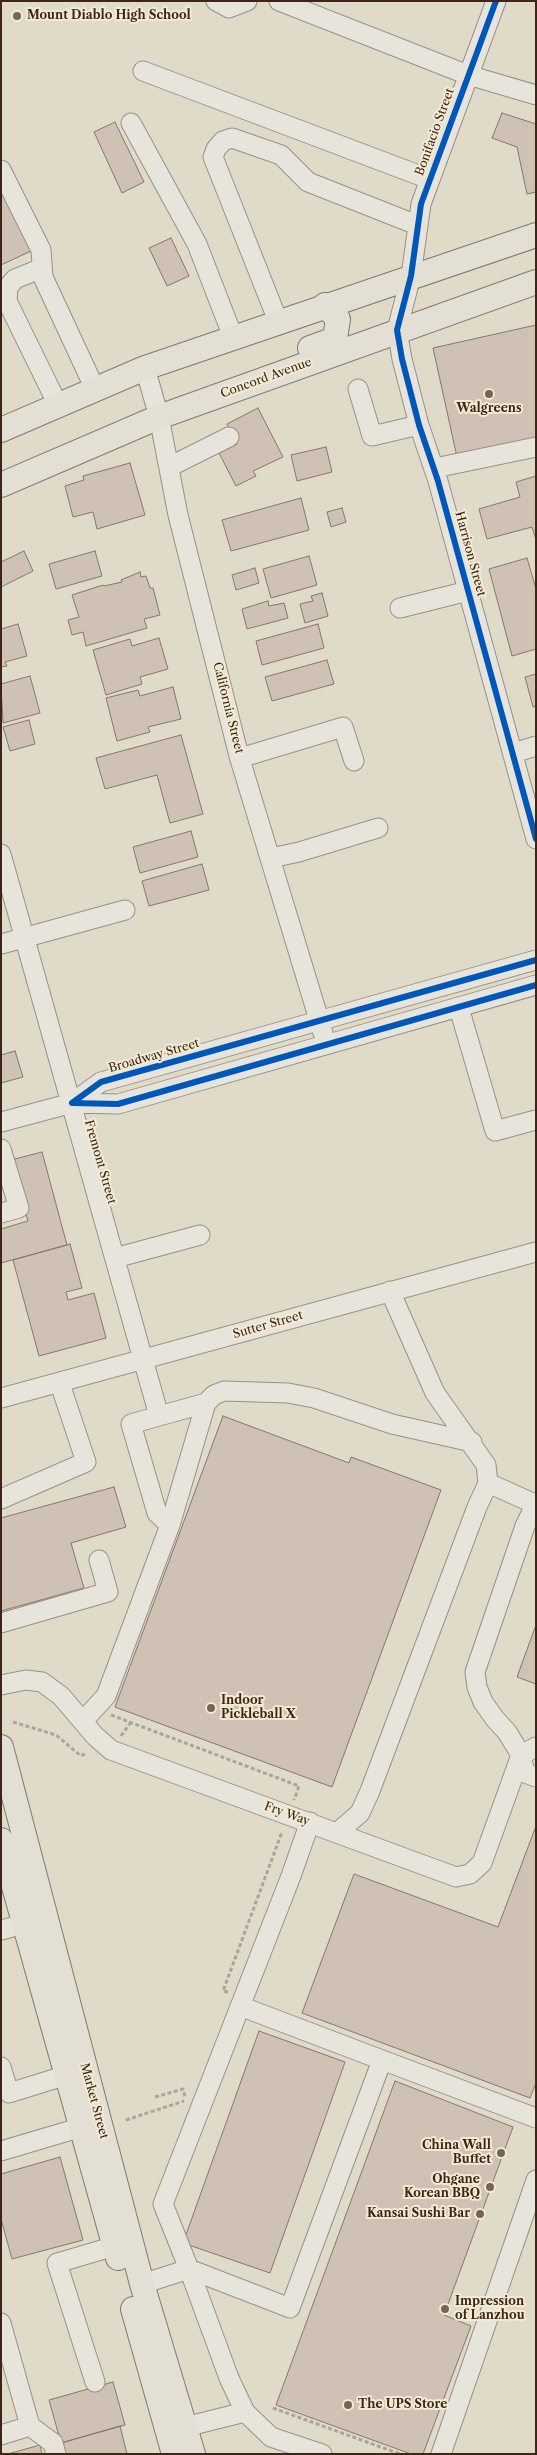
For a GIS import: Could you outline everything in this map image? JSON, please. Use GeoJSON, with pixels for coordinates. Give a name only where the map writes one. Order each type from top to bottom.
{"type":"FeatureCollection","features":[{"type":"Feature","properties":{"kind":"main road"},"geometry":{"type":"LineString","coordinates":[[1,430],[145,368],[325,305],[536,235]]}},
{"type":"Feature","properties":{"kind":"main road","name":"Concord Avenue"},"geometry":{"type":"LineString","coordinates":[[1,485],[159,417],[397,330],[536,282]]}},
{"type":"Feature","properties":{"kind":"main road"},"geometry":{"type":"LineString","coordinates":[[226,392],[258,365],[335,340],[338,319],[325,305]]}},
{"type":"Feature","properties":{"kind":"main road","name":"Market Street"},"geometry":{"type":"LineString","coordinates":[[1,1747],[142,2284],[193,2454]]}},
{"type":"Feature","properties":{"kind":"main road","name":"Market Street"},"geometry":{"type":"LineString","coordinates":[[1,1840],[174,2454]]}},
{"type":"Feature","properties":{"kind":"street"},"geometry":{"type":"LineString","coordinates":[[216,1],[229,8],[247,1]]}},
{"type":"Feature","properties":{"kind":"street"},"geometry":{"type":"LineString","coordinates":[[279,1],[468,75],[536,96]]}},
{"type":"Feature","properties":{"kind":"street","name":"Bonifacio Street"},"geometry":{"type":"LineString","coordinates":[[411,276],[418,226],[429,179],[496,1]]}},
{"type":"Feature","properties":{"kind":"street"},"geometry":{"type":"LineString","coordinates":[[143,71],[429,179]]}},
{"type":"Feature","properties":{"kind":"street"},"geometry":{"type":"LineString","coordinates":[[131,123],[197,244],[232,337]]}},
{"type":"Feature","properties":{"kind":"street"},"geometry":{"type":"LineString","coordinates":[[278,321],[213,157],[216,149],[223,141],[232,138],[281,155],[308,182],[418,226]]}},
{"type":"Feature","properties":{"kind":"street"},"geometry":{"type":"LineString","coordinates":[[1,170],[41,250],[43,277],[95,389]]}},
{"type":"Feature","properties":{"kind":"street"},"geometry":{"type":"LineString","coordinates":[[42,268],[15,280],[8,287],[6,301],[58,405]]}},
{"type":"Feature","properties":{"kind":"street","name":"Harrison Street"},"geometry":{"type":"LineString","coordinates":[[411,276],[397,330],[402,359],[419,425],[435,468],[536,839]]}},
{"type":"Feature","properties":{"kind":"street","name":"California Street"},"geometry":{"type":"LineString","coordinates":[[145,368],[159,417],[178,515],[240,758],[326,1044]]}},
{"type":"Feature","properties":{"kind":"street"},"geometry":{"type":"LineString","coordinates":[[358,390],[372,436],[419,425]]}},
{"type":"Feature","properties":{"kind":"street"},"geometry":{"type":"LineString","coordinates":[[168,467],[230,437]]}},
{"type":"Feature","properties":{"kind":"street"},"geometry":{"type":"LineString","coordinates":[[435,468],[536,447]]}},
{"type":"Feature","properties":{"kind":"street"},"geometry":{"type":"LineString","coordinates":[[400,608],[468,591]]}},
{"type":"Feature","properties":{"kind":"street"},"geometry":{"type":"LineString","coordinates":[[240,758],[344,727],[354,761]]}},
{"type":"Feature","properties":{"kind":"street"},"geometry":{"type":"LineString","coordinates":[[512,753],[536,746]]}},
{"type":"Feature","properties":{"kind":"street"},"geometry":{"type":"LineString","coordinates":[[271,858],[299,852],[378,828]]}},
{"type":"Feature","properties":{"kind":"street","name":"Fremont Street"},"geometry":{"type":"LineString","coordinates":[[1,854],[159,1416]]}},
{"type":"Feature","properties":{"kind":"street"},"geometry":{"type":"LineString","coordinates":[[1,944],[125,910]]}},
{"type":"Feature","properties":{"kind":"street","name":"Broadway Street"},"geometry":{"type":"LineString","coordinates":[[72,1103],[101,1082],[536,960]]}},
{"type":"Feature","properties":{"kind":"street","name":"Broadway Street"},"geometry":{"type":"LineString","coordinates":[[1,1122],[72,1103],[118,1104],[536,985]]}},
{"type":"Feature","properties":{"kind":"street"},"geometry":{"type":"LineString","coordinates":[[459,1008],[495,1131],[536,1120]]}},
{"type":"Feature","properties":{"kind":"street"},"geometry":{"type":"LineString","coordinates":[[1,1149],[19,1208],[1,1214]]}},
{"type":"Feature","properties":{"kind":"street"},"geometry":{"type":"LineString","coordinates":[[115,1258],[200,1235]]}},
{"type":"Feature","properties":{"kind":"street","name":"Sutter Street"},"geometry":{"type":"LineString","coordinates":[[1,1398],[60,1384],[536,1252]]}},
{"type":"Feature","properties":{"kind":"street"},"geometry":{"type":"LineString","coordinates":[[338,1832],[360,1813],[370,1791],[477,1507],[488,1483],[486,1465],[472,1442],[435,1393],[390,1291]]}},
{"type":"Feature","properties":{"kind":"street"},"geometry":{"type":"LineString","coordinates":[[1,1499],[86,1462],[60,1384]]}},
{"type":"Feature","properties":{"kind":"street"},"geometry":{"type":"LineString","coordinates":[[170,1525],[157,1513],[131,1424],[206,1402],[214,1394],[224,1391],[288,1393],[314,1398],[392,1424],[472,1442]]}},
{"type":"Feature","properties":{"kind":"street"},"geometry":{"type":"LineString","coordinates":[[83,1720],[106,1696],[170,1525],[206,1402]]}},
{"type":"Feature","properties":{"kind":"street"},"geometry":{"type":"LineString","coordinates":[[488,1483],[535,1504],[525,1526],[475,1672],[476,1687],[483,1702],[495,1719],[528,1751],[525,1773],[536,1777]]}},
{"type":"Feature","properties":{"kind":"street"},"geometry":{"type":"LineString","coordinates":[[1,1623],[108,1592],[99,1560]]}},
{"type":"Feature","properties":{"kind":"street","name":"Fry Way"},"geometry":{"type":"LineString","coordinates":[[1,1685],[26,1680],[42,1682],[61,1696],[110,1750],[338,1832],[456,1877],[470,1874],[482,1863],[528,1751]]}},
{"type":"Feature","properties":{"kind":"street"},"geometry":{"type":"LineString","coordinates":[[310,1822],[240,2006],[192,2106],[163,2204],[229,2378],[245,2412],[271,2437],[322,2454]]}},
{"type":"Feature","properties":{"kind":"street"},"geometry":{"type":"LineString","coordinates":[[1,1930],[24,1924]]}},
{"type":"Feature","properties":{"kind":"street"},"geometry":{"type":"LineString","coordinates":[[240,2006],[536,2118]]}},
{"type":"Feature","properties":{"kind":"street"},"geometry":{"type":"LineString","coordinates":[[142,2284],[189,2269],[290,2308],[382,2060]]}},
{"type":"Feature","properties":{"kind":"street"},"geometry":{"type":"LineString","coordinates":[[1,2067],[9,2092],[67,2075]]}},
{"type":"Feature","properties":{"kind":"street"},"geometry":{"type":"LineString","coordinates":[[1,2151],[82,2127]]}},
{"type":"Feature","properties":{"kind":"street"},"geometry":{"type":"LineString","coordinates":[[441,2454],[536,2180]]}},
{"type":"Feature","properties":{"kind":"street"},"geometry":{"type":"LineString","coordinates":[[94,2382],[57,2263],[115,2246]]}},
{"type":"Feature","properties":{"kind":"street"},"geometry":{"type":"LineString","coordinates":[[1,2323],[30,2426],[53,2443],[56,2454]]}},
{"type":"Feature","properties":{"kind":"street"},"geometry":{"type":"LineString","coordinates":[[185,2426],[245,2412]]}},
{"type":"Feature","properties":{"kind":"street"},"geometry":{"type":"LineString","coordinates":[[1,2435],[30,2426]]}},
{"type":"Feature","properties":{"kind":"path"},"geometry":{"type":"LineString","coordinates":[[126,2120],[192,2106],[182,2089],[154,2097]]}},
{"type":"Feature","properties":{"kind":"path"},"geometry":{"type":"LineString","coordinates":[[274,2408],[400,2454]]}},
{"type":"Feature","properties":{"kind":"building"},"geometry":{"type":"Polygon","coordinates":[[[502,113],[536,124],[536,192],[527,194],[517,147],[492,138],[502,113]]]}},
{"type":"Feature","properties":{"kind":"building"},"geometry":{"type":"Polygon","coordinates":[[[115,122],[144,182],[122,193],[94,132],[115,122]]]}},
{"type":"Feature","properties":{"kind":"building"},"geometry":{"type":"Polygon","coordinates":[[[1,189],[31,251],[1,265],[1,189]]]}},
{"type":"Feature","properties":{"kind":"building"},"geometry":{"type":"Polygon","coordinates":[[[171,238],[189,276],[167,286],[149,248],[171,238]]]}},
{"type":"Feature","properties":{"kind":"building","name":"Walgreens"},"geometry":{"type":"Polygon","coordinates":[[[536,325],[536,440],[457,457],[433,348],[536,325]]]}},
{"type":"Feature","properties":{"kind":"building"},"geometry":{"type":"Polygon","coordinates":[[[258,408],[283,457],[253,471],[256,476],[236,486],[219,453],[237,444],[227,424],[258,408]]]}},
{"type":"Feature","properties":{"kind":"building"},"geometry":{"type":"Polygon","coordinates":[[[326,447],[332,472],[297,481],[291,455],[326,447]]]}},
{"type":"Feature","properties":{"kind":"building"},"geometry":{"type":"Polygon","coordinates":[[[130,463],[145,515],[97,529],[93,512],[73,517],[65,486],[84,480],[83,476],[130,463]]]}},
{"type":"Feature","properties":{"kind":"building"},"geometry":{"type":"Polygon","coordinates":[[[536,476],[536,540],[532,527],[487,539],[479,509],[520,497],[516,482],[536,476]]]}},
{"type":"Feature","properties":{"kind":"building"},"geometry":{"type":"Polygon","coordinates":[[[301,498],[309,530],[231,551],[222,520],[301,498]]]}},
{"type":"Feature","properties":{"kind":"building"},"geometry":{"type":"Polygon","coordinates":[[[342,508],[346,522],[331,527],[327,512],[342,508]]]}},
{"type":"Feature","properties":{"kind":"building"},"geometry":{"type":"Polygon","coordinates":[[[24,551],[33,571],[1,587],[1,562],[24,551]]]}},
{"type":"Feature","properties":{"kind":"building"},"geometry":{"type":"Polygon","coordinates":[[[95,551],[102,576],[56,589],[49,564],[95,551]]]}},
{"type":"Feature","properties":{"kind":"building"},"geometry":{"type":"Polygon","coordinates":[[[309,556],[317,585],[271,598],[263,569],[309,556]]]}},
{"type":"Feature","properties":{"kind":"building"},"geometry":{"type":"Polygon","coordinates":[[[527,558],[536,589],[536,649],[512,656],[489,569],[527,558]]]}},
{"type":"Feature","properties":{"kind":"building"},"geometry":{"type":"Polygon","coordinates":[[[255,568],[259,583],[236,590],[232,575],[255,568]]]}},
{"type":"Feature","properties":{"kind":"building"},"geometry":{"type":"Polygon","coordinates":[[[140,572],[141,577],[146,576],[150,588],[153,588],[160,615],[144,619],[147,628],[86,646],[83,632],[72,635],[68,620],[79,617],[72,595],[103,585],[122,582],[121,580],[140,572]]]}},
{"type":"Feature","properties":{"kind":"building"},"geometry":{"type":"Polygon","coordinates":[[[322,593],[328,616],[305,623],[300,604],[313,601],[311,596],[322,593]]]}},
{"type":"Feature","properties":{"kind":"building"},"geometry":{"type":"Polygon","coordinates":[[[268,601],[269,606],[284,603],[288,618],[247,629],[242,609],[268,601]]]}},
{"type":"Feature","properties":{"kind":"building"},"geometry":{"type":"Polygon","coordinates":[[[18,624],[27,656],[5,662],[7,666],[1,667],[1,629],[18,624]]]}},
{"type":"Feature","properties":{"kind":"building"},"geometry":{"type":"Polygon","coordinates":[[[318,624],[324,648],[262,665],[256,641],[318,624]]]}},
{"type":"Feature","properties":{"kind":"building"},"geometry":{"type":"Polygon","coordinates":[[[159,638],[168,669],[140,677],[142,684],[106,695],[93,650],[130,639],[132,646],[159,638]]]}},
{"type":"Feature","properties":{"kind":"building"},"geometry":{"type":"Polygon","coordinates":[[[327,660],[334,684],[272,701],[265,677],[327,660]]]}},
{"type":"Feature","properties":{"kind":"building"},"geometry":{"type":"Polygon","coordinates":[[[536,674],[536,706],[533,707],[525,677],[536,674]]]}},
{"type":"Feature","properties":{"kind":"building"},"geometry":{"type":"Polygon","coordinates":[[[30,676],[40,713],[3,723],[1,684],[30,676]]]}},
{"type":"Feature","properties":{"kind":"building"},"geometry":{"type":"Polygon","coordinates":[[[173,687],[181,719],[148,727],[150,732],[117,741],[106,698],[138,690],[140,696],[173,687]]]}},
{"type":"Feature","properties":{"kind":"building"},"geometry":{"type":"Polygon","coordinates":[[[29,720],[35,744],[10,751],[3,727],[29,720]]]}},
{"type":"Feature","properties":{"kind":"building"},"geometry":{"type":"Polygon","coordinates":[[[181,735],[203,814],[170,823],[157,775],[105,789],[96,758],[181,735]]]}},
{"type":"Feature","properties":{"kind":"building"},"geometry":{"type":"Polygon","coordinates":[[[191,831],[198,857],[140,873],[133,847],[191,831]]]}},
{"type":"Feature","properties":{"kind":"building"},"geometry":{"type":"Polygon","coordinates":[[[202,864],[209,890],[149,906],[142,881],[202,864]]]}},
{"type":"Feature","properties":{"kind":"building"},"geometry":{"type":"Polygon","coordinates":[[[15,1051],[23,1077],[1,1083],[1,1055],[15,1051]]]}},
{"type":"Feature","properties":{"kind":"building"},"geometry":{"type":"Polygon","coordinates":[[[42,1152],[67,1245],[1,1263],[1,1229],[28,1221],[11,1160],[42,1152]]]}},
{"type":"Feature","properties":{"kind":"building"},"geometry":{"type":"Polygon","coordinates":[[[70,1244],[82,1288],[66,1292],[68,1300],[94,1293],[106,1338],[39,1356],[13,1260],[70,1244]]]}},
{"type":"Feature","properties":{"kind":"building"},"geometry":{"type":"Polygon","coordinates":[[[223,1416],[349,1463],[351,1457],[441,1490],[332,1787],[115,1707],[223,1416]]]}},
{"type":"Feature","properties":{"kind":"building"},"geometry":{"type":"Polygon","coordinates":[[[114,1487],[126,1527],[71,1543],[84,1588],[1,1611],[1,1518],[114,1487]]]}},
{"type":"Feature","properties":{"kind":"building"},"geometry":{"type":"Polygon","coordinates":[[[536,1625],[536,1684],[517,1677],[536,1625]]]}},
{"type":"Feature","properties":{"kind":"building"},"geometry":{"type":"Polygon","coordinates":[[[536,1826],[536,2083],[530,2098],[302,2013],[354,1874],[498,1927],[536,1826]]]}},
{"type":"Feature","properties":{"kind":"building"},"geometry":{"type":"Polygon","coordinates":[[[259,2031],[345,2062],[270,2273],[183,2243],[259,2031]]]}},
{"type":"Feature","properties":{"kind":"building"},"geometry":{"type":"Polygon","coordinates":[[[395,2081],[513,2127],[444,2315],[471,2326],[423,2454],[411,2454],[276,2405],[395,2081]]]}},
{"type":"Feature","properties":{"kind":"building"},"geometry":{"type":"Polygon","coordinates":[[[60,2157],[83,2240],[12,2259],[1,2219],[1,2174],[60,2157]]]}},
{"type":"Feature","properties":{"kind":"building"},"geometry":{"type":"Polygon","coordinates":[[[113,2382],[125,2425],[61,2443],[49,2400],[113,2382]]]}},
{"type":"Feature","properties":{"kind":"building"},"geometry":{"type":"Polygon","coordinates":[[[120,2426],[127,2454],[64,2454],[61,2443],[120,2426]]]}},
{"type":"Feature","properties":{"kind":"building"},"geometry":{"type":"Polygon","coordinates":[[[40,2445],[42,2454],[8,2454],[40,2445]]]}},
{"type":"Feature","properties":{"kind":"cycle path"},"geometry":{"type":"LineString","coordinates":[[496,1],[421,204],[411,276],[397,330],[402,359],[419,425],[438,481],[536,839]]}},
{"type":"Feature","properties":{"kind":"cycle path"},"geometry":{"type":"LineString","coordinates":[[536,960],[101,1082],[72,1103],[118,1104],[536,985]]}},
{"type":"Feature","properties":{"kind":"place","name":"Mount Diablo High School"},"geometry":{"type":"Point","coordinates":[17,16]}},
{"type":"Feature","properties":{"kind":"place","name":"Walgreens"},"geometry":{"type":"Point","coordinates":[489,394]}},
{"type":"Feature","properties":{"kind":"place","name":"Indoor Pickleball X"},"geometry":{"type":"Point","coordinates":[211,1708]}},
{"type":"Feature","properties":{"kind":"place","name":"China Wall Buffet"},"geometry":{"type":"Point","coordinates":[501,2153]}},
{"type":"Feature","properties":{"kind":"place","name":"Ohgane Korean BBQ"},"geometry":{"type":"Point","coordinates":[490,2187]}},
{"type":"Feature","properties":{"kind":"place","name":"Kansai Sushi Bar"},"geometry":{"type":"Point","coordinates":[480,2214]}},
{"type":"Feature","properties":{"kind":"place","name":"Impression of Lanzhou"},"geometry":{"type":"Point","coordinates":[445,2309]}},
{"type":"Feature","properties":{"kind":"place","name":"The UPS Store"},"geometry":{"type":"Point","coordinates":[348,2405]}}]}
